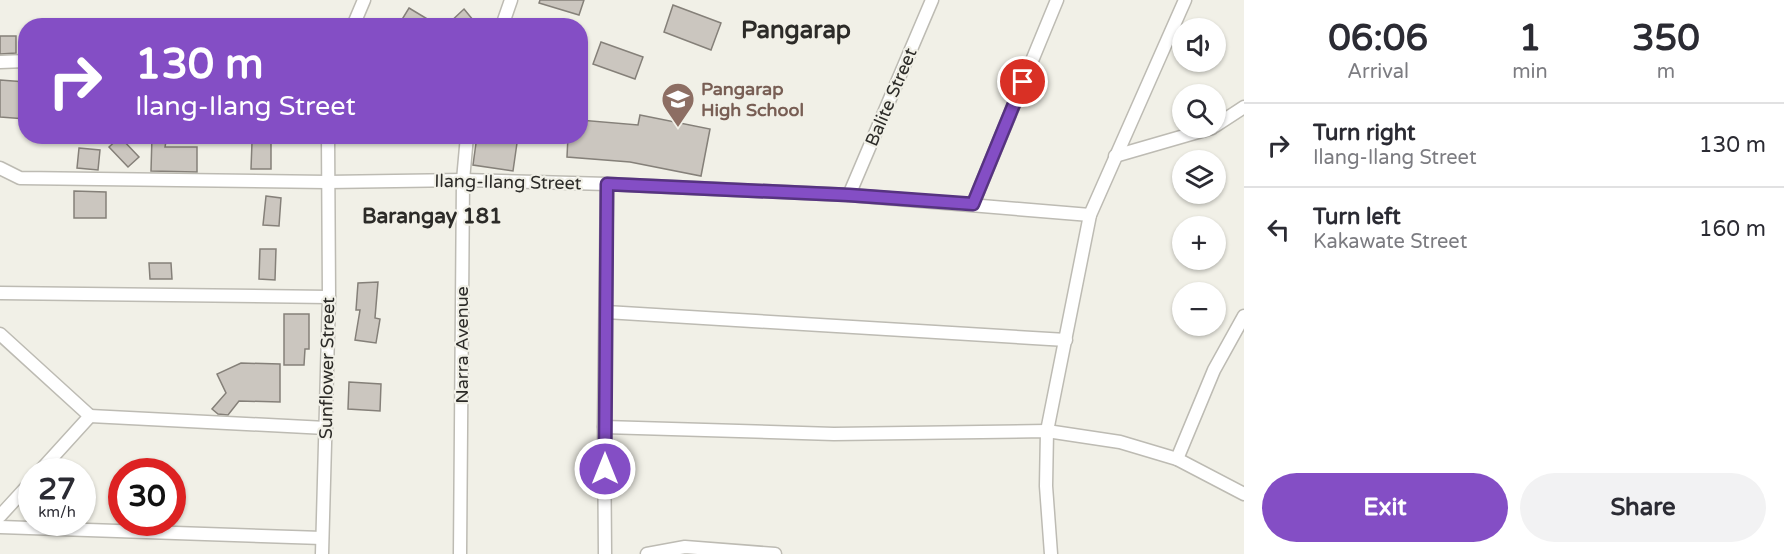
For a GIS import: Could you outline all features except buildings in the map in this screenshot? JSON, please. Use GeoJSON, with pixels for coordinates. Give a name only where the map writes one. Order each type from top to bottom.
{"type":"FeatureCollection","features":[{"type":"Feature","properties":{"kind":"street"},"geometry":{"type":"LineString","coordinates":[[356,18],[364,0]]}},
{"type":"Feature","properties":{"kind":"street"},"geometry":{"type":"LineString","coordinates":[[505,18],[511,0]]}},
{"type":"Feature","properties":{"kind":"street","name":"Balite Street"},"geometry":{"type":"LineString","coordinates":[[849,195],[932,0]]}},
{"type":"Feature","properties":{"kind":"street"},"geometry":{"type":"LineString","coordinates":[[973,204],[1057,0]]}},
{"type":"Feature","properties":{"kind":"street"},"geometry":{"type":"LineString","coordinates":[[1051,554],[1046,486],[1047,431],[1090,215],[1185,0]]}},
{"type":"Feature","properties":{"kind":"street"},"geometry":{"type":"LineString","coordinates":[[0,62],[18,61]]}},
{"type":"Feature","properties":{"kind":"street"},"geometry":{"type":"LineString","coordinates":[[1226,119],[1244,107]]}},
{"type":"Feature","properties":{"kind":"street"},"geometry":{"type":"LineString","coordinates":[[1115,156],[1176,138]]}},
{"type":"Feature","properties":{"kind":"street","name":"Sunflower Street"},"geometry":{"type":"LineString","coordinates":[[322,554],[329,297],[328,144]]}},
{"type":"Feature","properties":{"kind":"street","name":"Narra Avenue"},"geometry":{"type":"LineString","coordinates":[[460,554],[463,180],[466,144]]}},
{"type":"Feature","properties":{"kind":"street","name":"Ilang-Ilang Street"},"geometry":{"type":"LineString","coordinates":[[0,168],[20,178],[327,182],[463,180],[607,184],[849,195],[1090,215]]}},
{"type":"Feature","properties":{"kind":"street"},"geometry":{"type":"LineString","coordinates":[[605,554],[607,184]]}},
{"type":"Feature","properties":{"kind":"street"},"geometry":{"type":"LineString","coordinates":[[0,293],[329,297]]}},
{"type":"Feature","properties":{"kind":"street"},"geometry":{"type":"LineString","coordinates":[[606,312],[1066,340]]}},
{"type":"Feature","properties":{"kind":"street"},"geometry":{"type":"LineString","coordinates":[[1177,459],[1214,370],[1244,316]]}},
{"type":"Feature","properties":{"kind":"street"},"geometry":{"type":"LineString","coordinates":[[0,334],[90,416],[326,428]]}},
{"type":"Feature","properties":{"kind":"street"},"geometry":{"type":"LineString","coordinates":[[52,458],[90,416]]}},
{"type":"Feature","properties":{"kind":"street"},"geometry":{"type":"LineString","coordinates":[[604,426],[834,434],[1047,431],[1120,442],[1177,459],[1244,494]]}},
{"type":"Feature","properties":{"kind":"street"},"geometry":{"type":"LineString","coordinates":[[0,516],[18,496]]}},
{"type":"Feature","properties":{"kind":"street"},"geometry":{"type":"LineString","coordinates":[[0,527],[322,538]]}},
{"type":"Feature","properties":{"kind":"street"},"geometry":{"type":"LineString","coordinates":[[647,554],[685,547],[775,554]]}},
{"type":"Feature","properties":{"kind":"place","name":"Pangarap High School"},"geometry":{"type":"Point","coordinates":[678,128]}},
{"type":"Feature","properties":{"kind":"district","name":"Pangarap"},"geometry":{"type":"Point","coordinates":[796,30]}},
{"type":"Feature","properties":{"kind":"district","name":"Barangay 181"},"geometry":{"type":"Point","coordinates":[432,216]}},
{"type":"Feature","properties":{"kind":"route"},"geometry":{"type":"LineString","coordinates":[[605,469],[607,184],[849,195],[973,204],[1023,82]]}}]}
